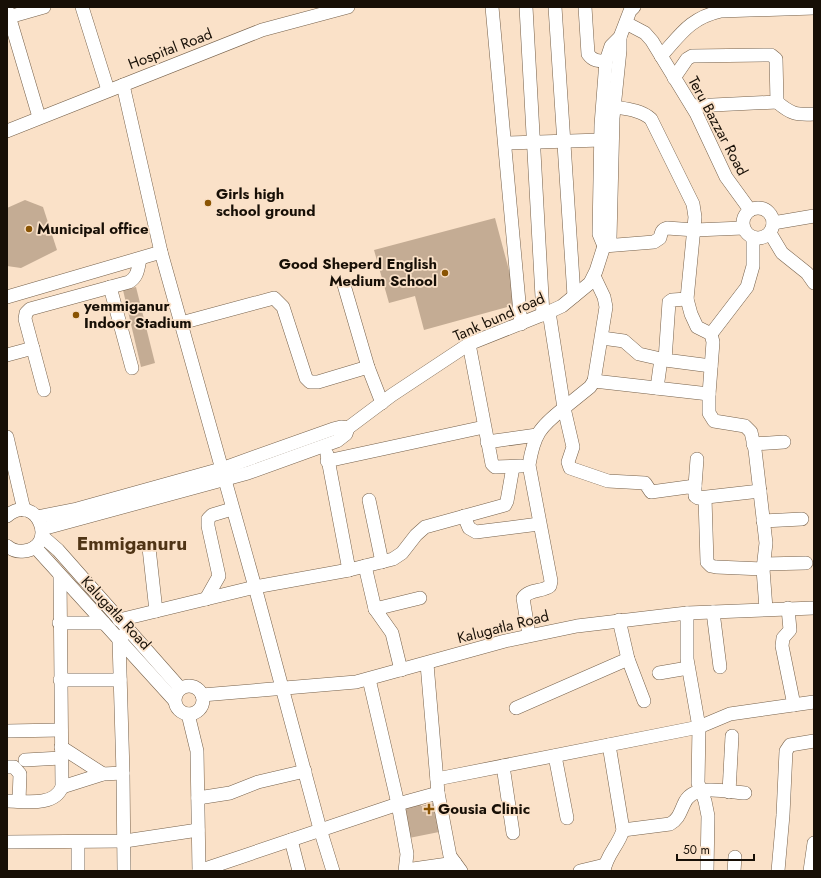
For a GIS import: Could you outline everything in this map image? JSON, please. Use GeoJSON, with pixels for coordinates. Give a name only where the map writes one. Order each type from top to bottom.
{"type":"FeatureCollection","features":[{"type":"Feature","properties":{"kind":"street"},"geometry":{"type":"LineString","coordinates":[[39,117],[8,13],[44,7]]}},
{"type":"Feature","properties":{"kind":"street"},"geometry":{"type":"LineString","coordinates":[[82,7],[108,90]]}},
{"type":"Feature","properties":{"kind":"street","name":"Hospital Road"},"geometry":{"type":"LineString","coordinates":[[7,131],[39,117],[262,30],[348,7]]}},
{"type":"Feature","properties":{"kind":"street"},"geometry":{"type":"LineString","coordinates":[[492,7],[520,324]]}},
{"type":"Feature","properties":{"kind":"street"},"geometry":{"type":"LineString","coordinates":[[526,7],[546,313],[573,447],[568,462],[570,468],[608,482],[645,483],[652,492],[695,486]]}},
{"type":"Feature","properties":{"kind":"street"},"geometry":{"type":"LineString","coordinates":[[555,7],[574,296]]}},
{"type":"Feature","properties":{"kind":"street"},"geometry":{"type":"LineString","coordinates":[[585,7],[588,54],[591,58],[597,61],[606,61]]}},
{"type":"Feature","properties":{"kind":"street"},"geometry":{"type":"LineString","coordinates":[[661,56],[692,22],[710,13],[720,11],[814,8]]}},
{"type":"Feature","properties":{"kind":"street"},"geometry":{"type":"LineString","coordinates":[[629,12],[620,37],[611,46],[606,61],[601,140],[599,234],[604,246],[654,242],[660,238],[661,232],[667,228],[695,230],[743,228]]}},
{"type":"Feature","properties":{"kind":"street","name":"Teru Bazzar Road"},"geometry":{"type":"LineString","coordinates":[[629,12],[661,56],[692,106],[726,177],[750,210]]}},
{"type":"Feature","properties":{"kind":"street","name":"Tank bund road"},"geometry":{"type":"LineString","coordinates":[[222,474],[326,446],[342,438],[346,434],[348,428],[469,344],[546,313],[574,296],[590,283],[594,276],[604,246],[610,238],[611,233],[614,107],[620,37]]}},
{"type":"Feature","properties":{"kind":"street"},"geometry":{"type":"LineString","coordinates":[[674,78],[687,59],[692,56],[771,55],[777,62],[777,102]]}},
{"type":"Feature","properties":{"kind":"street"},"geometry":{"type":"LineString","coordinates":[[122,85],[160,252],[255,587],[281,688],[333,871]]}},
{"type":"Feature","properties":{"kind":"street"},"geometry":{"type":"LineString","coordinates":[[692,106],[777,102],[786,110],[796,115],[814,114]]}},
{"type":"Feature","properties":{"kind":"street"},"geometry":{"type":"LineString","coordinates":[[614,107],[646,114],[651,119],[693,204],[695,230],[687,300],[690,314],[698,328],[711,334]]}},
{"type":"Feature","properties":{"kind":"street"},"geometry":{"type":"LineString","coordinates":[[505,143],[601,140]]}},
{"type":"Feature","properties":{"kind":"street"},"geometry":{"type":"LineString","coordinates":[[812,276],[782,253],[771,228],[772,218],[765,210],[755,208],[750,210],[743,218],[743,228],[745,232],[753,238],[762,238],[771,228],[814,216]]}},
{"type":"Feature","properties":{"kind":"street"},"geometry":{"type":"LineString","coordinates":[[711,334],[747,288],[753,266],[753,238]]}},
{"type":"Feature","properties":{"kind":"street"},"geometry":{"type":"LineString","coordinates":[[7,298],[160,252]]}},
{"type":"Feature","properties":{"kind":"street"},"geometry":{"type":"LineString","coordinates":[[44,390],[25,318],[26,313],[30,309],[134,279],[137,274],[140,259]]}},
{"type":"Feature","properties":{"kind":"street"},"geometry":{"type":"LineString","coordinates":[[529,635],[523,598],[529,593],[546,589],[550,586],[529,465],[537,435],[546,423],[590,387],[594,381],[605,316],[604,297],[594,276]]}},
{"type":"Feature","properties":{"kind":"street"},"geometry":{"type":"LineString","coordinates":[[344,285],[368,367],[382,403]]}},
{"type":"Feature","properties":{"kind":"street"},"geometry":{"type":"LineString","coordinates":[[110,287],[132,368]]}},
{"type":"Feature","properties":{"kind":"street"},"geometry":{"type":"LineString","coordinates":[[181,323],[274,298],[283,307],[304,374],[310,382],[318,382],[368,367]]}},
{"type":"Feature","properties":{"kind":"street"},"geometry":{"type":"LineString","coordinates":[[657,388],[663,360],[669,302],[672,300],[687,300]]}},
{"type":"Feature","properties":{"kind":"street"},"geometry":{"type":"LineString","coordinates":[[711,334],[713,342],[709,413],[711,418],[718,422],[749,428],[753,444],[760,491],[766,550],[764,566],[766,609]]}},
{"type":"Feature","properties":{"kind":"street"},"geometry":{"type":"LineString","coordinates":[[602,338],[624,341],[639,354],[663,360],[711,366]]}},
{"type":"Feature","properties":{"kind":"street"},"geometry":{"type":"LineString","coordinates":[[469,344],[492,464],[496,467],[529,465]]}},
{"type":"Feature","properties":{"kind":"street"},"geometry":{"type":"LineString","coordinates":[[7,355],[33,348]]}},
{"type":"Feature","properties":{"kind":"street"},"geometry":{"type":"LineString","coordinates":[[594,381],[709,394]]}},
{"type":"Feature","properties":{"kind":"street"},"geometry":{"type":"LineString","coordinates":[[328,461],[484,426]]}},
{"type":"Feature","properties":{"kind":"street"},"geometry":{"type":"LineString","coordinates":[[42,533],[222,474],[333,429],[341,427],[348,428]]}},
{"type":"Feature","properties":{"kind":"street"},"geometry":{"type":"LineString","coordinates":[[487,442],[537,435]]}},
{"type":"Feature","properties":{"kind":"street"},"geometry":{"type":"LineString","coordinates":[[7,437],[24,510]]}},
{"type":"Feature","properties":{"kind":"street"},"geometry":{"type":"LineString","coordinates":[[753,444],[784,442]]}},
{"type":"Feature","properties":{"kind":"street"},"geometry":{"type":"LineString","coordinates":[[326,446],[349,570]]}},
{"type":"Feature","properties":{"kind":"street"},"geometry":{"type":"LineString","coordinates":[[697,459],[695,496],[698,498],[760,491]]}},
{"type":"Feature","properties":{"kind":"street"},"geometry":{"type":"LineString","coordinates":[[119,620],[255,587],[349,570],[382,562],[398,556],[425,527],[505,505],[513,467]]}},
{"type":"Feature","properties":{"kind":"street"},"geometry":{"type":"LineString","coordinates":[[7,514],[17,510],[24,510],[37,517],[77,509],[222,474]]}},
{"type":"Feature","properties":{"kind":"street"},"geometry":{"type":"LineString","coordinates":[[705,498],[707,562],[711,566],[764,566],[806,563]]}},
{"type":"Feature","properties":{"kind":"street"},"geometry":{"type":"LineString","coordinates":[[368,500],[382,562]]}},
{"type":"Feature","properties":{"kind":"street"},"geometry":{"type":"LineString","coordinates":[[206,599],[220,576],[208,526],[208,520],[212,516],[232,509]]}},
{"type":"Feature","properties":{"kind":"street"},"geometry":{"type":"LineString","coordinates":[[464,516],[468,528],[476,532],[539,524]]}},
{"type":"Feature","properties":{"kind":"street"},"geometry":{"type":"LineString","coordinates":[[7,546],[16,551],[22,552],[35,547],[42,533],[37,517]]}},
{"type":"Feature","properties":{"kind":"street"},"geometry":{"type":"LineString","coordinates":[[763,521],[802,519]]}},
{"type":"Feature","properties":{"kind":"street","name":"Kalugatla Road"},"geometry":{"type":"LineString","coordinates":[[42,533],[119,620],[123,635]]}},
{"type":"Feature","properties":{"kind":"street","name":"Kalugatla Road"},"geometry":{"type":"LineString","coordinates":[[35,547],[104,623],[123,635],[177,694],[179,710],[188,714]]}},
{"type":"Feature","properties":{"kind":"street"},"geometry":{"type":"LineString","coordinates":[[149,548],[156,611]]}},
{"type":"Feature","properties":{"kind":"street"},"geometry":{"type":"LineString","coordinates":[[365,566],[375,609],[392,633],[401,670]]}},
{"type":"Feature","properties":{"kind":"street"},"geometry":{"type":"LineString","coordinates":[[7,767],[14,767],[20,774],[13,801],[49,801],[59,793],[62,787],[59,623],[60,576]]}},
{"type":"Feature","properties":{"kind":"street"},"geometry":{"type":"LineString","coordinates":[[375,609],[420,598]]}},
{"type":"Feature","properties":{"kind":"street"},"geometry":{"type":"LineString","coordinates":[[788,608],[790,630],[783,638],[782,646],[794,705]]}},
{"type":"Feature","properties":{"kind":"street","name":"Kalugatla Road"},"geometry":{"type":"LineString","coordinates":[[202,695],[356,682],[427,664],[529,635],[619,620],[687,613],[814,608]]}},
{"type":"Feature","properties":{"kind":"street"},"geometry":{"type":"LineString","coordinates":[[713,612],[720,667]]}},
{"type":"Feature","properties":{"kind":"street"},"geometry":{"type":"LineString","coordinates":[[687,613],[686,650],[699,727],[698,777],[700,790],[706,801],[708,816],[707,871]]}},
{"type":"Feature","properties":{"kind":"street"},"geometry":{"type":"LineString","coordinates":[[619,620],[628,659],[644,701]]}},
{"type":"Feature","properties":{"kind":"street"},"geometry":{"type":"LineString","coordinates":[[59,623],[104,623]]}},
{"type":"Feature","properties":{"kind":"street"},"geometry":{"type":"LineString","coordinates":[[123,635],[120,680],[125,841],[124,871]]}},
{"type":"Feature","properties":{"kind":"street"},"geometry":{"type":"LineString","coordinates":[[516,708],[628,659]]}},
{"type":"Feature","properties":{"kind":"street"},"geometry":{"type":"LineString","coordinates":[[427,664],[438,793],[450,856],[458,867]]}},
{"type":"Feature","properties":{"kind":"street"},"geometry":{"type":"LineString","coordinates":[[659,673],[688,668]]}},
{"type":"Feature","properties":{"kind":"street"},"geometry":{"type":"LineString","coordinates":[[369,679],[398,804],[407,854],[406,870],[458,867]]}},
{"type":"Feature","properties":{"kind":"street"},"geometry":{"type":"LineString","coordinates":[[60,680],[120,680]]}},
{"type":"Feature","properties":{"kind":"street"},"geometry":{"type":"LineString","coordinates":[[177,694],[184,686],[193,686],[200,691],[203,700],[200,708],[193,714],[188,714],[197,751],[199,871],[320,829],[438,793]]}},
{"type":"Feature","properties":{"kind":"street"},"geometry":{"type":"LineString","coordinates":[[437,779],[699,727],[730,714],[814,702]]}},
{"type":"Feature","properties":{"kind":"street"},"geometry":{"type":"LineString","coordinates":[[7,731],[61,730]]}},
{"type":"Feature","properties":{"kind":"street"},"geometry":{"type":"LineString","coordinates":[[729,792],[732,736]]}},
{"type":"Feature","properties":{"kind":"street"},"geometry":{"type":"LineString","coordinates":[[778,871],[783,815],[786,750],[790,745],[814,741]]}},
{"type":"Feature","properties":{"kind":"street"},"geometry":{"type":"LineString","coordinates":[[580,871],[605,868],[623,830],[609,745]]}},
{"type":"Feature","properties":{"kind":"street"},"geometry":{"type":"LineString","coordinates":[[25,760],[61,752],[103,774]]}},
{"type":"Feature","properties":{"kind":"street"},"geometry":{"type":"LineString","coordinates":[[555,756],[567,818]]}},
{"type":"Feature","properties":{"kind":"street"},"geometry":{"type":"LineString","coordinates":[[503,766],[513,832]]}},
{"type":"Feature","properties":{"kind":"street"},"geometry":{"type":"LineString","coordinates":[[198,798],[230,793],[258,782],[305,771]]}},
{"type":"Feature","properties":{"kind":"street"},"geometry":{"type":"LineString","coordinates":[[62,787],[103,774],[123,773]]}},
{"type":"Feature","properties":{"kind":"street"},"geometry":{"type":"LineString","coordinates":[[623,830],[670,824],[678,817],[688,796],[700,790],[745,793]]}},
{"type":"Feature","properties":{"kind":"street"},"geometry":{"type":"LineString","coordinates":[[7,842],[125,841],[198,830]]}},
{"type":"Feature","properties":{"kind":"street"},"geometry":{"type":"LineString","coordinates":[[291,840],[298,871]]}},
{"type":"Feature","properties":{"kind":"street"},"geometry":{"type":"LineString","coordinates":[[78,842],[78,871]]}},
{"type":"Feature","properties":{"kind":"street"},"geometry":{"type":"LineString","coordinates":[[810,871],[814,843]]}},
{"type":"Feature","properties":{"kind":"street"},"geometry":{"type":"LineString","coordinates":[[734,871],[735,857]]}},
{"type":"Feature","properties":{"kind":"building","name":"Municipal office"},"geometry":{"type":"Polygon","coordinates":[[[25,200],[43,207],[57,250],[21,268],[7,266],[7,208],[25,200]]]}},
{"type":"Feature","properties":{"kind":"building","name":"Good Sheperd English Medium School"},"geometry":{"type":"Polygon","coordinates":[[[495,218],[518,304],[424,330],[415,296],[389,303],[374,250],[495,218]]]}},
{"type":"Feature","properties":{"kind":"building"},"geometry":{"type":"Polygon","coordinates":[[[136,287],[155,363],[141,367],[123,290],[136,287]]]}},
{"type":"Feature","properties":{"kind":"building"},"geometry":{"type":"Polygon","coordinates":[[[420,800],[421,806],[433,803],[439,832],[409,838],[402,804],[420,800]]]}},
{"type":"Feature","properties":{"kind":"place","name":"Girls high school ground"},"geometry":{"type":"Point","coordinates":[208,203]}},
{"type":"Feature","properties":{"kind":"place","name":"Municipal office"},"geometry":{"type":"Point","coordinates":[29,229]}},
{"type":"Feature","properties":{"kind":"place","name":"Good Sheperd English Medium School"},"geometry":{"type":"Point","coordinates":[445,273]}},
{"type":"Feature","properties":{"kind":"place","name":"yemmiganur Indoor Stadium"},"geometry":{"type":"Point","coordinates":[76,315]}},
{"type":"Feature","properties":{"kind":"place","name":"Gousia Clinic"},"geometry":{"type":"Point","coordinates":[429,809]}},
{"type":"Feature","properties":{"kind":"district","name":"Emmiganuru"},"geometry":{"type":"Point","coordinates":[132,543]}}]}
